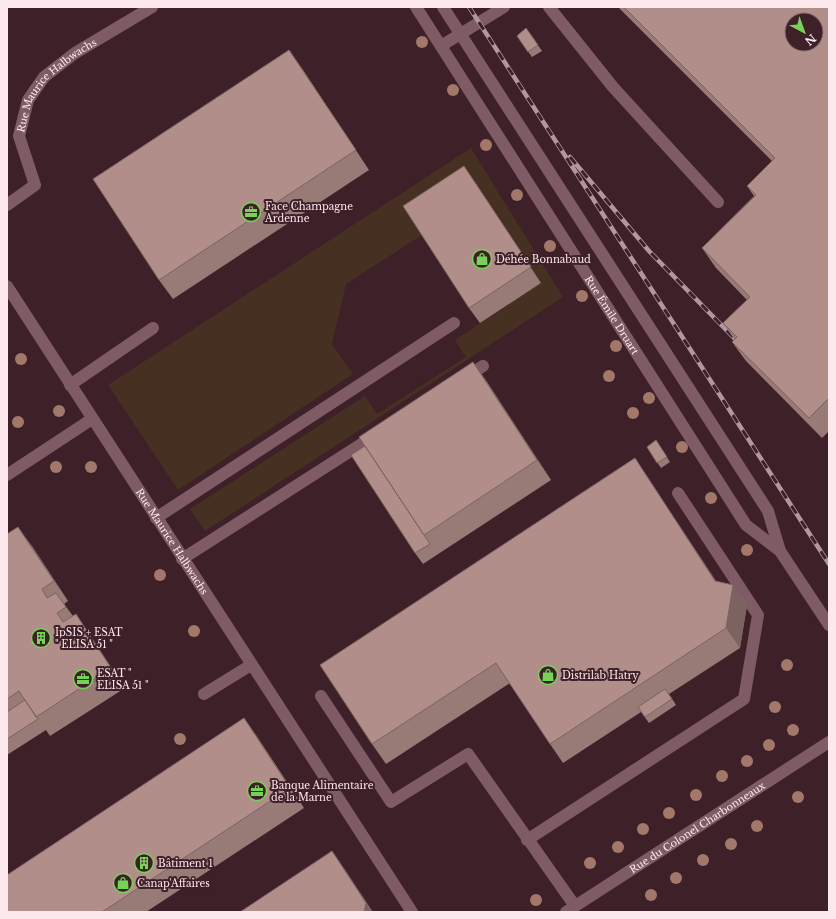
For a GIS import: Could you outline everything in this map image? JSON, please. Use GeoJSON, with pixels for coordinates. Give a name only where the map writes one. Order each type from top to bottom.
{"type":"FeatureCollection","features":[{"type":"Feature","properties":{"kind":"street","name":"Rue Maurice Halbwachs"},"geometry":{"type":"LineString","coordinates":[[7,205],[35,185],[19,136],[28,100],[44,77],[75,54],[152,7]]}},
{"type":"Feature","properties":{"kind":"street","name":"Rue Émile Druart"},"geometry":{"type":"LineString","coordinates":[[416,7],[746,525],[780,551]]}},
{"type":"Feature","properties":{"kind":"street","name":"Rue Émile Druart"},"geometry":{"type":"LineString","coordinates":[[443,7],[768,511],[780,551],[829,625]]}},
{"type":"Feature","properties":{"kind":"street"},"geometry":{"type":"LineString","coordinates":[[441,46],[504,7]]}},
{"type":"Feature","properties":{"kind":"street"},"geometry":{"type":"LineString","coordinates":[[549,7],[613,87],[718,202]]}},
{"type":"Feature","properties":{"kind":"street","name":"Rue Maurice Halbwachs"},"geometry":{"type":"LineString","coordinates":[[7,286],[412,912]]}},
{"type":"Feature","properties":{"kind":"street"},"geometry":{"type":"LineString","coordinates":[[156,518],[454,323]]}},
{"type":"Feature","properties":{"kind":"street"},"geometry":{"type":"LineString","coordinates":[[70,385],[153,328]]}},
{"type":"Feature","properties":{"kind":"street"},"geometry":{"type":"LineString","coordinates":[[456,383],[483,366]]}},
{"type":"Feature","properties":{"kind":"street"},"geometry":{"type":"LineString","coordinates":[[7,475],[92,419]]}},
{"type":"Feature","properties":{"kind":"street"},"geometry":{"type":"LineString","coordinates":[[182,558],[384,429]]}},
{"type":"Feature","properties":{"kind":"street"},"geometry":{"type":"LineString","coordinates":[[527,840],[744,698],[758,615],[678,493]]}},
{"type":"Feature","properties":{"kind":"street"},"geometry":{"type":"LineString","coordinates":[[204,694],[251,665]]}},
{"type":"Feature","properties":{"kind":"street"},"geometry":{"type":"LineString","coordinates":[[321,696],[391,802],[468,754],[527,840],[570,909]]}},
{"type":"Feature","properties":{"kind":"street","name":"Rue du Colonel Charbonneaux"},"geometry":{"type":"LineString","coordinates":[[570,909],[829,742]]}},
{"type":"Feature","properties":{"kind":"shaded area"},"geometry":{"type":"Polygon","coordinates":[[[471,148],[563,297],[205,531],[190,509],[365,396],[377,414],[466,357],[455,340],[541,283],[475,182],[422,235],[346,284],[332,344],[353,374],[178,490],[108,385],[471,148]]]}},
{"type":"Feature","properties":{"kind":"building"},"geometry":{"type":"Polygon","coordinates":[[[624,7],[829,7],[829,398],[809,418],[732,342],[737,337],[723,323],[750,297],[702,248],[756,195],[747,186],[775,158],[624,7]]]}},
{"type":"Feature","properties":{"kind":"building"},"geometry":{"type":"Polygon","coordinates":[[[526,28],[538,45],[528,52],[517,36],[526,28]]]}},
{"type":"Feature","properties":{"kind":"building"},"geometry":{"type":"Polygon","coordinates":[[[289,50],[356,150],[159,280],[93,179],[289,50]]]}},
{"type":"Feature","properties":{"kind":"building","name":"Déhée Bonnabaud"},"geometry":{"type":"Polygon","coordinates":[[[464,166],[531,267],[469,308],[403,206],[464,166]]]}},
{"type":"Feature","properties":{"kind":"building"},"geometry":{"type":"Polygon","coordinates":[[[473,362],[537,460],[424,535],[359,437],[473,362]]]}},
{"type":"Feature","properties":{"kind":"building"},"geometry":{"type":"Polygon","coordinates":[[[656,440],[667,457],[657,463],[647,447],[656,440]]]}},
{"type":"Feature","properties":{"kind":"building"},"geometry":{"type":"Polygon","coordinates":[[[365,446],[430,544],[415,553],[351,455],[365,446]]]}},
{"type":"Feature","properties":{"kind":"building"},"geometry":{"type":"Polygon","coordinates":[[[635,458],[715,581],[733,585],[726,628],[550,744],[496,663],[372,744],[320,665],[635,458]]]}},
{"type":"Feature","properties":{"kind":"building","name":"IpSIS + ESAT \" ELISA 51 \""},"geometry":{"type":"Polygon","coordinates":[[[18,527],[54,581],[42,589],[47,598],[56,593],[66,607],[57,613],[63,622],[76,614],[111,668],[36,717],[19,691],[7,699],[7,534],[18,527]]]}},
{"type":"Feature","properties":{"kind":"building"},"geometry":{"type":"Polygon","coordinates":[[[665,689],[672,699],[645,717],[638,707],[665,689]]]}},
{"type":"Feature","properties":{"kind":"building"},"geometry":{"type":"Polygon","coordinates":[[[25,700],[38,719],[7,739],[7,712],[25,700]]]}},
{"type":"Feature","properties":{"kind":"building","name":"Bâtiment 1"},"geometry":{"type":"Polygon","coordinates":[[[244,718],[290,788],[102,912],[7,912],[7,875],[244,718]]]}},
{"type":"Feature","properties":{"kind":"building"},"geometry":{"type":"Polygon","coordinates":[[[332,851],[366,903],[364,912],[240,912],[332,851]]]}},
{"type":"Feature","properties":{"kind":"railway"},"geometry":{"type":"LineString","coordinates":[[469,7],[829,564]]}},
{"type":"Feature","properties":{"kind":"railway"},"geometry":{"type":"LineString","coordinates":[[570,157],[649,251],[735,339]]}},
{"type":"Feature","properties":{"kind":"place","name":"Face Champagne Ardenne"},"geometry":{"type":"Point","coordinates":[251,212]}},
{"type":"Feature","properties":{"kind":"place","name":"Déhée Bonnabaud"},"geometry":{"type":"Point","coordinates":[482,259]}},
{"type":"Feature","properties":{"kind":"place","name":"IpSIS + ESAT \" ELISA 51 \""},"geometry":{"type":"Point","coordinates":[41,638]}},
{"type":"Feature","properties":{"kind":"place","name":"Distrilab Hatry"},"geometry":{"type":"Point","coordinates":[548,675]}},
{"type":"Feature","properties":{"kind":"place","name":"ESAT \" ELISA 51 \""},"geometry":{"type":"Point","coordinates":[83,679]}},
{"type":"Feature","properties":{"kind":"place","name":"Banque Alimentaire de la Marne"},"geometry":{"type":"Point","coordinates":[257,791]}},
{"type":"Feature","properties":{"kind":"place","name":"Bâtiment 1"},"geometry":{"type":"Point","coordinates":[144,863]}},
{"type":"Feature","properties":{"kind":"place","name":"Canap'Affaires"},"geometry":{"type":"Point","coordinates":[123,883]}}]}
